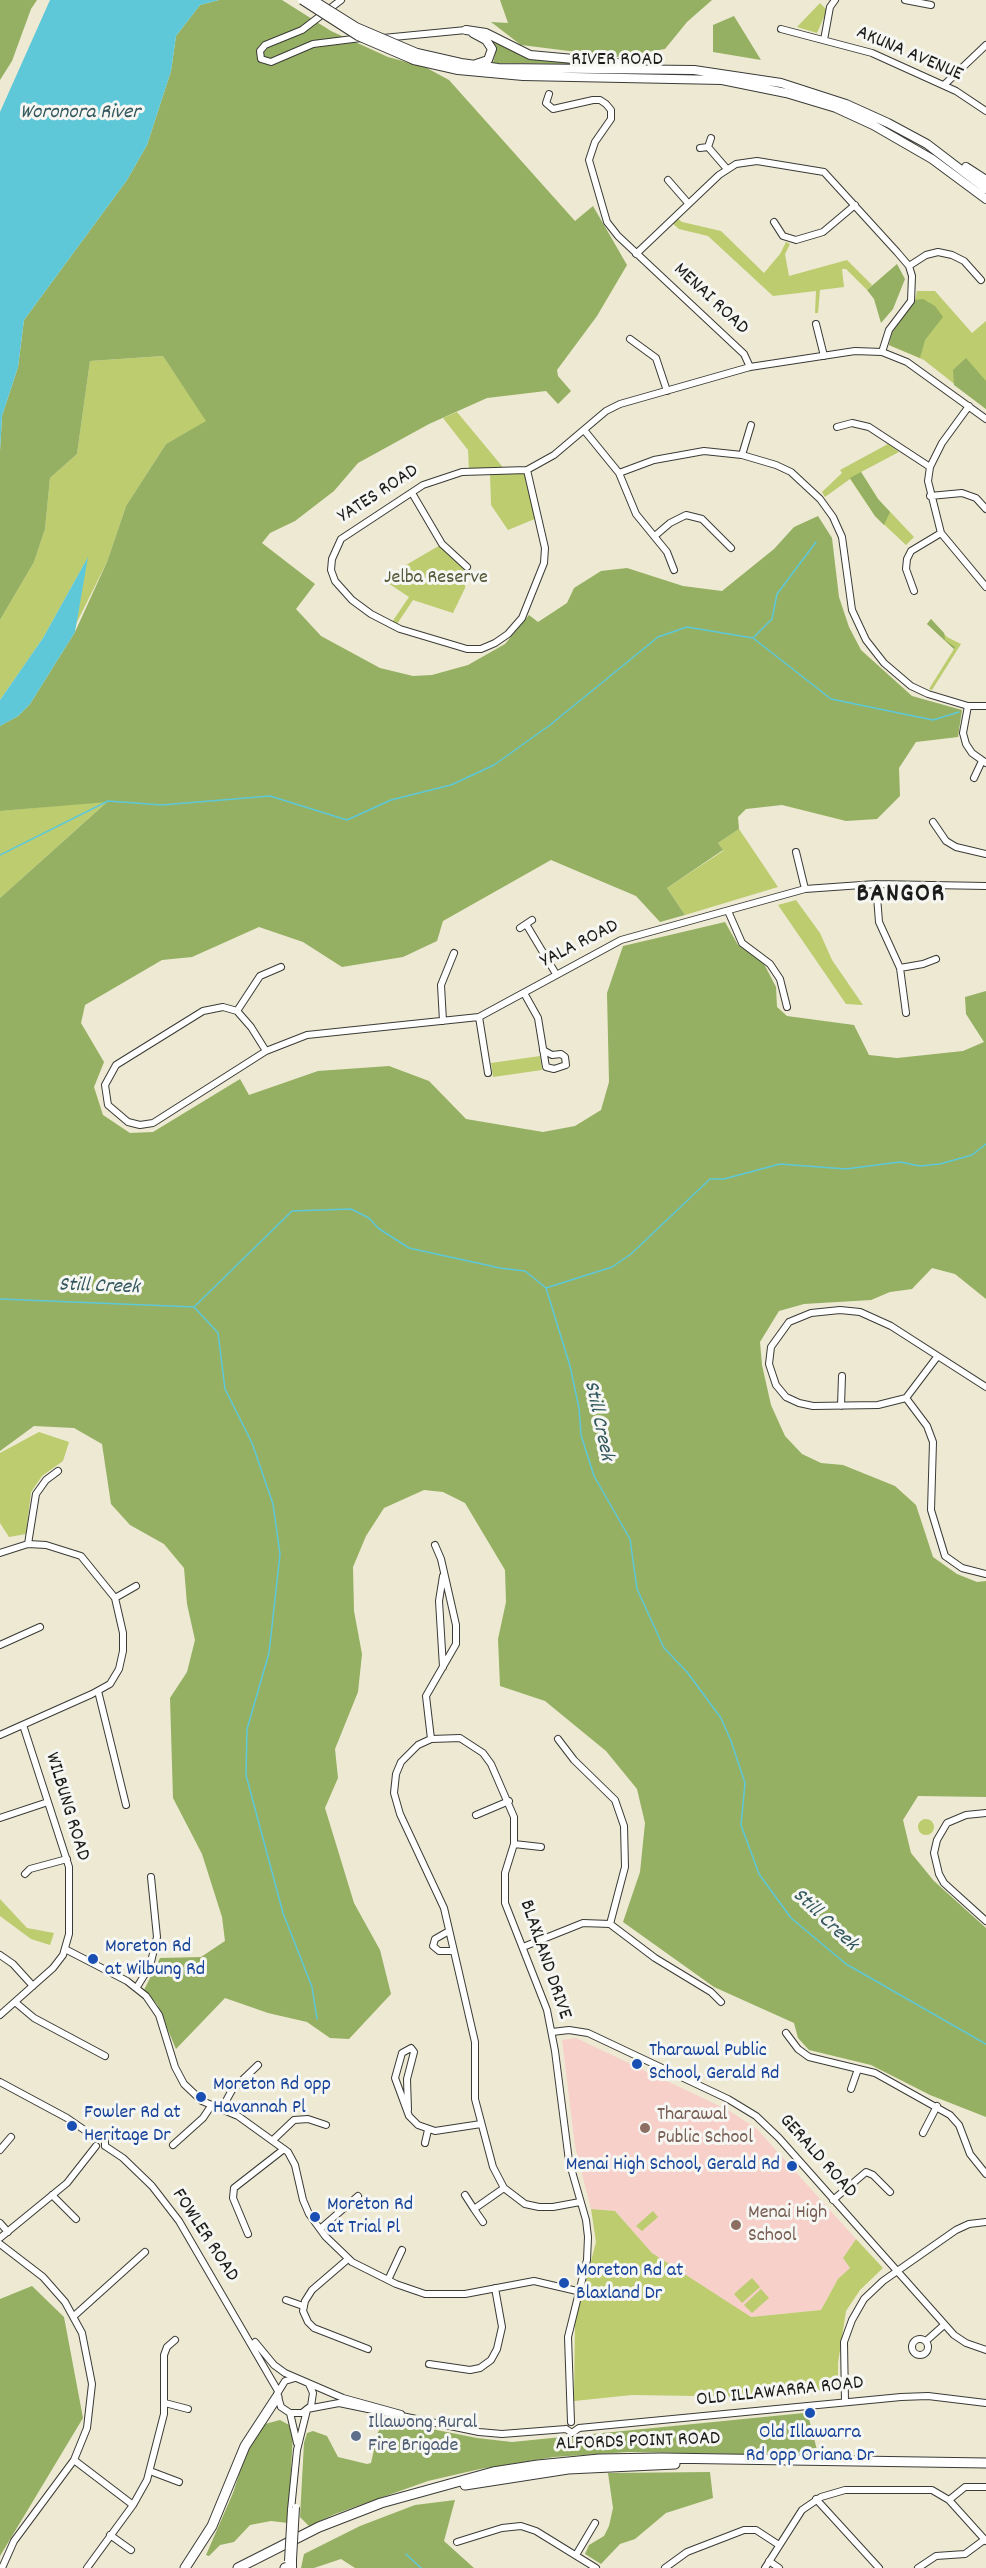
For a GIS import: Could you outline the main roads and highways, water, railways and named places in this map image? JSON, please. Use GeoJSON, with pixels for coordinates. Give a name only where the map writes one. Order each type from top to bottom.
{"type":"FeatureCollection","features":[{"type":"Feature","properties":{"kind":"highway"},"geometry":{"type":"LineString","coordinates":[[185,2568],[212,2526],[245,2446],[278,2394]]}},
{"type":"Feature","properties":{"kind":"highway","name":"ALFORDS POINT ROAD"},"geometry":{"type":"LineString","coordinates":[[238,2568],[319,2527],[381,2503],[493,2472],[537,2465],[599,2459],[662,2458],[986,2463]]}},
{"type":"Feature","properties":{"kind":"highway","name":"ALFORDS POINT ROAD"},"geometry":{"type":"LineString","coordinates":[[249,2568],[329,2529],[401,2502],[464,2485],[568,2469],[672,2464],[986,2468]]}},
{"type":"Feature","properties":{"kind":"main road","name":"RIVER ROAD"},"geometry":{"type":"LineString","coordinates":[[302,0],[351,33],[458,70],[523,76],[722,80],[786,93],[836,108],[873,125],[932,159]]}},
{"type":"Feature","properties":{"kind":"main road","name":"RIVER ROAD"},"geometry":{"type":"LineString","coordinates":[[313,0],[356,27],[416,56],[473,65],[556,69],[668,69],[739,75],[820,94],[888,123],[927,144]]}},
{"type":"Feature","properties":{"kind":"main road"},"geometry":{"type":"LineString","coordinates":[[473,65],[488,60],[492,49],[486,40],[466,30],[486,33],[530,55],[668,69]]}},
{"type":"Feature","properties":{"kind":"main road"},"geometry":{"type":"LineString","coordinates":[[927,144],[986,180]]}},
{"type":"Feature","properties":{"kind":"main road"},"geometry":{"type":"LineString","coordinates":[[927,144],[986,189]]}},
{"type":"Feature","properties":{"kind":"main road"},"geometry":{"type":"LineString","coordinates":[[932,159],[986,199]]}},
{"type":"Feature","properties":{"kind":"main road"},"geometry":{"type":"LineString","coordinates":[[932,159],[986,205]]}},
{"type":"Feature","properties":{"kind":"water","name":"Woronora River"},"geometry":{"type":"Polygon","coordinates":[[[50,0],[219,0],[200,5],[176,36],[171,71],[147,145],[127,180],[24,320],[18,367],[2,416],[0,451],[0,112],[50,0]]]}},
{"type":"Feature","properties":{"kind":"water"},"geometry":{"type":"Polygon","coordinates":[[[88,557],[75,632],[30,704],[18,716],[0,726],[0,700],[43,638],[88,557]]]}},
{"type":"Feature","properties":{"kind":"waterway"},"geometry":{"type":"LineString","coordinates":[[754,637],[772,619],[777,594],[816,542]]}},
{"type":"Feature","properties":{"kind":"waterway"},"geometry":{"type":"LineString","coordinates":[[0,855],[108,801],[162,805],[270,796],[347,820],[391,800],[451,785],[494,765],[550,725],[658,637],[687,627],[753,638],[831,699],[933,720],[959,712]]}},
{"type":"Feature","properties":{"kind":"waterway"},"geometry":{"type":"LineString","coordinates":[[546,1288],[612,1267],[631,1254],[710,1179],[724,1179],[780,1164],[846,1169],[900,1162],[920,1166],[940,1164],[972,1155],[986,1144]]}},
{"type":"Feature","properties":{"kind":"waterway","name":"Still Creek"},"geometry":{"type":"LineString","coordinates":[[0,1299],[194,1307],[292,1211],[351,1209],[369,1218],[378,1228],[409,1248],[500,1268],[525,1271],[546,1288],[570,1366],[579,1408],[581,1435],[594,1476],[630,1539],[637,1589],[664,1648],[687,1672],[721,1718],[731,1741],[745,1783],[741,1825],[759,1874],[791,1918],[846,1964],[986,2044]]}},
{"type":"Feature","properties":{"kind":"waterway"},"geometry":{"type":"LineString","coordinates":[[195,1308],[218,1333],[225,1389],[252,1443],[273,1504],[280,1554],[269,1653],[247,1729],[246,1775],[283,1913],[312,1987],[317,2019]]}},
{"type":"Feature","properties":{"kind":"waterway"},"geometry":{"type":"LineString","coordinates":[[406,2554],[421,2568]]}},
{"type":"Feature","properties":{"kind":"place","name":"Moreton Rd at Wilbung Rd"},"geometry":{"type":"Point","coordinates":[93,1959]}},
{"type":"Feature","properties":{"kind":"place","name":"Tharawal Public School, Gerald Rd"},"geometry":{"type":"Point","coordinates":[637,2064]}},
{"type":"Feature","properties":{"kind":"place","name":"Moreton Rd opp Havannah Pl"},"geometry":{"type":"Point","coordinates":[201,2097]}},
{"type":"Feature","properties":{"kind":"place","name":"Fowler Rd at Heritage Dr"},"geometry":{"type":"Point","coordinates":[72,2126]}},
{"type":"Feature","properties":{"kind":"place","name":"Tharawal Public School"},"geometry":{"type":"Point","coordinates":[645,2128]}},
{"type":"Feature","properties":{"kind":"place","name":"Menai High School, Gerald Rd"},"geometry":{"type":"Point","coordinates":[792,2166]}},
{"type":"Feature","properties":{"kind":"place","name":"Moreton Rd at Trial Pl"},"geometry":{"type":"Point","coordinates":[315,2217]}},
{"type":"Feature","properties":{"kind":"place","name":"Menai High School"},"geometry":{"type":"Point","coordinates":[736,2225]}},
{"type":"Feature","properties":{"kind":"place","name":"Moreton Rd at Blaxland Dr"},"geometry":{"type":"Point","coordinates":[564,2283]}},
{"type":"Feature","properties":{"kind":"place","name":"Old Illawarra Rd opp Oriana Dr"},"geometry":{"type":"Point","coordinates":[810,2413]}},
{"type":"Feature","properties":{"kind":"place","name":"Illawong Rural Fire Brigade"},"geometry":{"type":"Point","coordinates":[356,2436]}},
{"type":"Feature","properties":{"kind":"district","name":"BANGOR"},"geometry":{"type":"Point","coordinates":[901,896]}},
{"type":"Feature","properties":{"kind":"park label","name":"Jelba Reserve"},"geometry":{"type":"Point","coordinates":[436,579]}}]}
